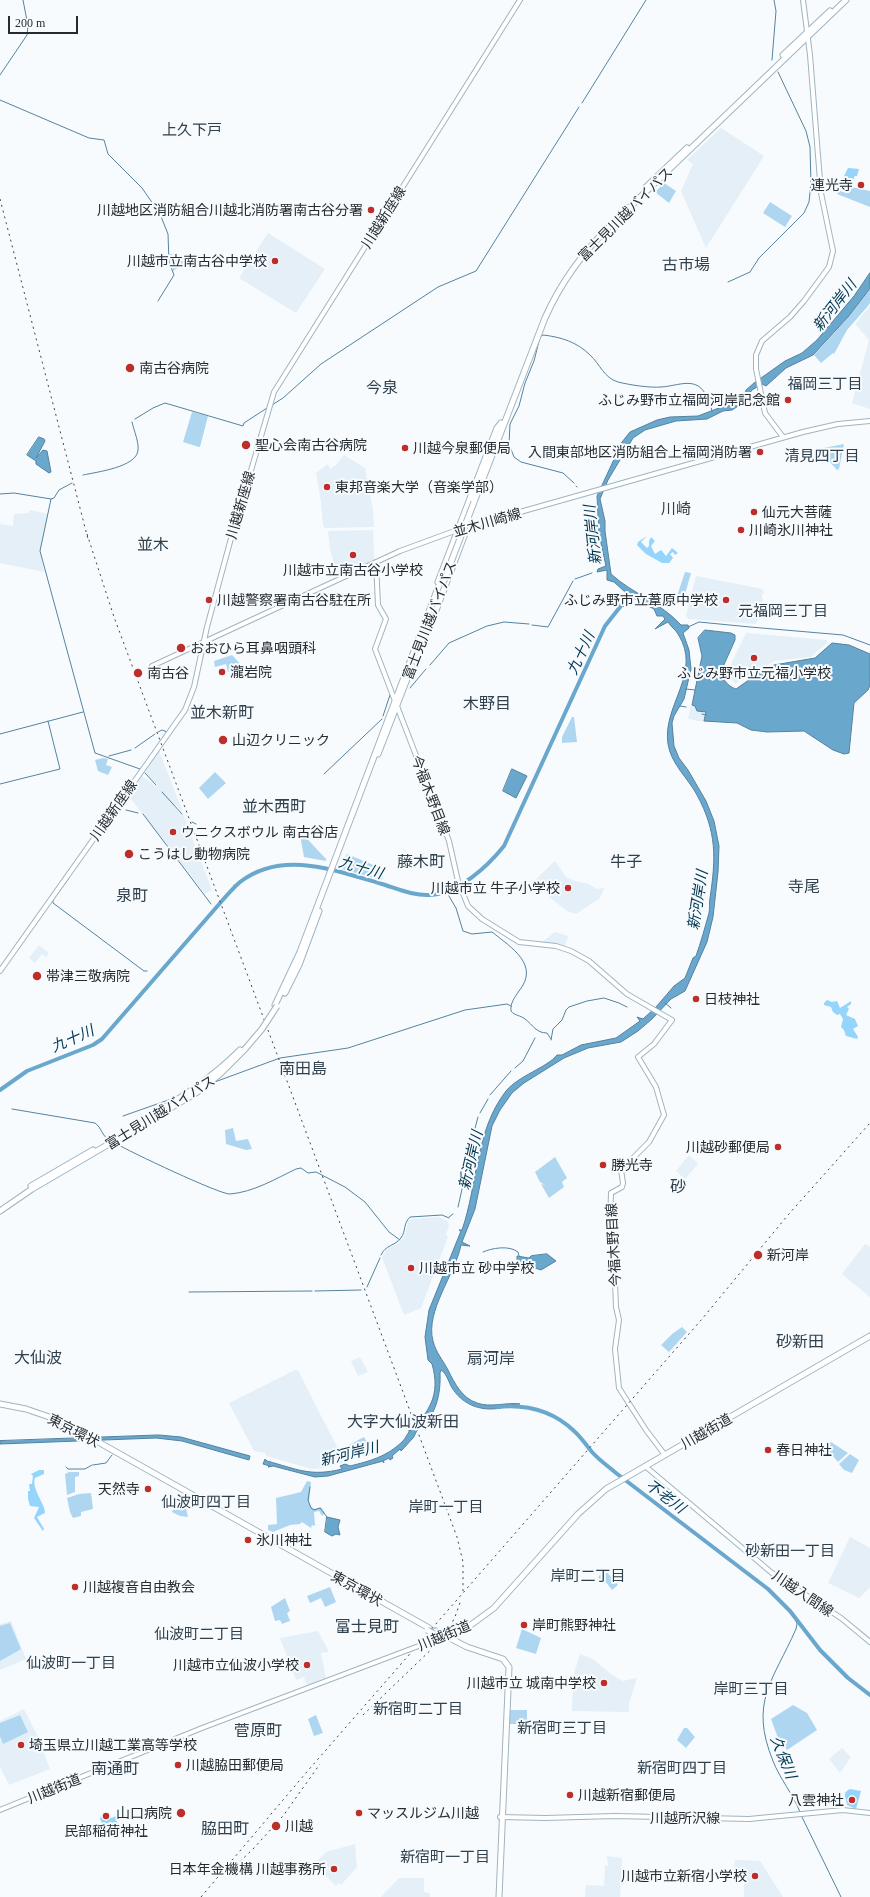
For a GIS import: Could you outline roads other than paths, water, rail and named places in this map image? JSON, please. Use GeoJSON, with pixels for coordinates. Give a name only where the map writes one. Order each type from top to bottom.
{"type":"FeatureCollection","features":[{"type":"Feature","properties":{"kind":"highway","name":"富士見川越バイパス"},"geometry":{"type":"LineString","coordinates":[[472,502],[545,318],[559,290],[576,264],[608,228],[842,0]]}},
{"type":"Feature","properties":{"kind":"highway","name":"富士見川越バイパス"},"geometry":{"type":"LineString","coordinates":[[0,1210],[32,1189],[192,1096],[220,1074],[244,1048],[276,1006],[331,876],[501,423],[545,310],[559,284],[578,257],[609,223],[808,34],[846,0]]}},
{"type":"Feature","properties":{"kind":"highway"},"geometry":{"type":"LineString","coordinates":[[419,644],[423,621],[497,428],[501,423]]}},
{"type":"Feature","properties":{"kind":"highway"},"geometry":{"type":"LineString","coordinates":[[419,644],[432,620],[493,457],[501,431]]}},
{"type":"Feature","properties":{"kind":"highway","name":"富士見川越バイパス"},"geometry":{"type":"LineString","coordinates":[[0,1206],[49,1175],[191,1092],[225,1066],[244,1048]]}},
{"type":"Feature","properties":{"kind":"highway","name":"川越街道"},"geometry":{"type":"LineString","coordinates":[[443,1637],[477,1622],[494,1608],[582,1510],[595,1498],[620,1480],[870,1336]]}},
{"type":"Feature","properties":{"kind":"highway","name":"東京環状"},"geometry":{"type":"LineString","coordinates":[[0,1405],[41,1416],[79,1433],[464,1649],[499,1660],[506,1667],[498,1897]]}},
{"type":"Feature","properties":{"kind":"highway"},"geometry":{"type":"LineString","coordinates":[[454,1633],[452,1636],[454,1641]]}},
{"type":"Feature","properties":{"kind":"highway","name":"東京環状"},"geometry":{"type":"LineString","coordinates":[[443,1637],[503,1659],[509,1666],[501,1818]]}},
{"type":"Feature","properties":{"kind":"main road","name":"川越新座線"},"geometry":{"type":"LineString","coordinates":[[0,971],[185,710],[194,687],[204,641],[230,542],[274,392],[520,0]]}},
{"type":"Feature","properties":{"kind":"main road"},"geometry":{"type":"LineString","coordinates":[[783,437],[767,416],[756,369],[756,354],[762,341],[801,305],[825,272],[832,256],[832,246],[821,193],[808,34],[803,0]]}},
{"type":"Feature","properties":{"kind":"main road","name":"並木川崎線"},"geometry":{"type":"LineString","coordinates":[[152,666],[422,542],[467,527],[783,437],[833,425],[870,422]]}},
{"type":"Feature","properties":{"kind":"main road","name":"今福木野目線"},"geometry":{"type":"LineString","coordinates":[[376,562],[378,605],[386,619],[375,648],[449,841],[458,881],[465,902],[471,910],[502,932],[522,943],[556,946],[571,951],[589,961],[627,994],[672,1020],[654,1044],[638,1057],[656,1088],[664,1115],[649,1142],[620,1171],[623,1183],[622,1187],[611,1193],[610,1226],[614,1256],[616,1307],[620,1320],[616,1349],[619,1388],[646,1430],[665,1454]]}},
{"type":"Feature","properties":{"kind":"main road","name":"川越入間線"},"geometry":{"type":"LineString","coordinates":[[645,1466],[772,1573],[841,1618],[870,1642]]}},
{"type":"Feature","properties":{"kind":"main road","name":"川越街道"},"geometry":{"type":"LineString","coordinates":[[0,1810],[202,1728],[443,1637]]}},
{"type":"Feature","properties":{"kind":"main road","name":"川越所沢線"},"geometry":{"type":"LineString","coordinates":[[501,1818],[615,1816],[749,1819],[843,1810],[870,1813]]}},
{"type":"Feature","properties":{"kind":"waterway"},"geometry":{"type":"LineString","coordinates":[[0,75],[27,35],[28,26],[23,0]]}},
{"type":"Feature","properties":{"kind":"waterway"},"geometry":{"type":"LineString","coordinates":[[582,103],[646,0]]}},
{"type":"Feature","properties":{"kind":"waterway"},"geometry":{"type":"LineString","coordinates":[[772,60],[776,11],[774,0]]}},
{"type":"Feature","properties":{"kind":"waterway"},"geometry":{"type":"LineString","coordinates":[[728,282],[750,272],[759,258],[804,213],[809,202],[811,183],[810,147],[806,131],[778,72]]}},
{"type":"Feature","properties":{"kind":"waterway"},"geometry":{"type":"LineString","coordinates":[[0,100],[89,138],[104,140],[108,154],[142,188],[160,214],[168,234],[169,262],[174,275],[158,301]]}},
{"type":"Feature","properties":{"kind":"waterway"},"geometry":{"type":"LineString","coordinates":[[272,405],[283,398],[321,364],[438,287],[476,271],[579,107]]}},
{"type":"Feature","properties":{"kind":"waterway"},"geometry":{"type":"LineString","coordinates":[[574,483],[563,473],[521,462],[514,457],[509,444],[510,424],[519,406],[525,383],[534,361],[540,337],[543,335],[556,337],[574,343],[585,350],[609,377],[618,382],[651,387],[687,383],[698,386],[703,390],[707,397],[712,411]]}},
{"type":"Feature","properties":{"kind":"waterway"},"geometry":{"type":"LineString","coordinates":[[135,419],[153,408],[165,403],[243,426],[244,423],[267,408]]}},
{"type":"Feature","properties":{"kind":"waterway"},"geometry":{"type":"LineString","coordinates":[[83,475],[124,465],[136,456],[138,444],[132,422]]}},
{"type":"Feature","properties":{"kind":"waterway"},"geometry":{"type":"LineString","coordinates":[[72,483],[59,490],[54,498],[51,499],[40,551],[95,753],[140,769]]}},
{"type":"Feature","properties":{"kind":"waterway"},"geometry":{"type":"LineString","coordinates":[[0,494],[14,493],[51,499]]}},
{"type":"Feature","properties":{"kind":"waterway"},"geometry":{"type":"LineString","coordinates":[[575,579],[592,573]]}},
{"type":"Feature","properties":{"kind":"waterway"},"geometry":{"type":"LineString","coordinates":[[532,625],[548,627],[573,581]]}},
{"type":"Feature","properties":{"kind":"waterway","name":"九十川"},"geometry":{"type":"LineString","coordinates":[[0,1090],[27,1071],[93,1045],[102,1039],[230,892],[240,882],[257,872],[274,867],[292,865],[310,866],[328,869],[406,892],[424,895],[441,893],[472,878],[504,846],[605,626],[624,602]]}},
{"type":"Feature","properties":{"kind":"waterway"},"geometry":{"type":"LineString","coordinates":[[430,665],[449,643],[487,626],[504,622],[529,624]]}},
{"type":"Feature","properties":{"kind":"waterway"},"geometry":{"type":"LineString","coordinates":[[688,627],[699,622],[843,635],[870,645]]}},
{"type":"Feature","properties":{"kind":"waterway"},"geometry":{"type":"LineString","coordinates":[[410,688],[426,669]]}},
{"type":"Feature","properties":{"kind":"waterway"},"geometry":{"type":"LineString","coordinates":[[686,689],[695,690]]}},
{"type":"Feature","properties":{"kind":"waterway"},"geometry":{"type":"LineString","coordinates":[[383,716],[390,695]]}},
{"type":"Feature","properties":{"kind":"waterway"},"geometry":{"type":"LineString","coordinates":[[680,706],[686,707]]}},
{"type":"Feature","properties":{"kind":"waterway"},"geometry":{"type":"LineString","coordinates":[[0,734],[83,712]]}},
{"type":"Feature","properties":{"kind":"waterway"},"geometry":{"type":"LineString","coordinates":[[702,714],[706,715]]}},
{"type":"Feature","properties":{"kind":"waterway"},"geometry":{"type":"LineString","coordinates":[[324,774],[382,719]]}},
{"type":"Feature","properties":{"kind":"waterway"},"geometry":{"type":"LineString","coordinates":[[0,784],[60,769],[48,721]]}},
{"type":"Feature","properties":{"kind":"waterway"},"geometry":{"type":"LineString","coordinates":[[158,732],[162,730],[167,732]]}},
{"type":"Feature","properties":{"kind":"waterway"},"geometry":{"type":"LineString","coordinates":[[135,748],[155,734]]}},
{"type":"Feature","properties":{"kind":"waterway"},"geometry":{"type":"LineString","coordinates":[[109,756],[131,750]]}},
{"type":"Feature","properties":{"kind":"waterway"},"geometry":{"type":"LineString","coordinates":[[145,773],[156,785]]}},
{"type":"Feature","properties":{"kind":"waterway"},"geometry":{"type":"LineString","coordinates":[[162,792],[182,814]]}},
{"type":"Feature","properties":{"kind":"waterway"},"geometry":{"type":"LineString","coordinates":[[126,810],[138,813]]}},
{"type":"Feature","properties":{"kind":"waterway"},"geometry":{"type":"LineString","coordinates":[[143,814],[211,904]]}},
{"type":"Feature","properties":{"kind":"waterway"},"geometry":{"type":"LineString","coordinates":[[192,822],[196,824]]}},
{"type":"Feature","properties":{"kind":"waterway"},"geometry":{"type":"LineString","coordinates":[[69,878],[53,900],[53,903],[144,971],[147,971]]}},
{"type":"Feature","properties":{"kind":"waterway"},"geometry":{"type":"LineString","coordinates":[[446,891],[456,908],[463,931],[472,934],[492,932],[508,944],[521,958],[525,965],[525,982],[514,998],[511,1011],[525,1019],[540,1032],[547,1033],[551,1039]]}},
{"type":"Feature","properties":{"kind":"waterway"},"geometry":{"type":"LineString","coordinates":[[551,1040],[553,1029],[562,1020],[566,1010],[569,1007],[587,1001],[604,998],[627,1007]]}},
{"type":"Feature","properties":{"kind":"waterway"},"geometry":{"type":"LineString","coordinates":[[665,1003],[671,1008]]}},
{"type":"Feature","properties":{"kind":"waterway"},"geometry":{"type":"LineString","coordinates":[[212,1083],[280,1058],[348,1048],[465,1010],[507,1004],[511,1006]]}},
{"type":"Feature","properties":{"kind":"waterway"},"geometry":{"type":"LineString","coordinates":[[515,1068],[523,1061],[535,1038]]}},
{"type":"Feature","properties":{"kind":"waterway"},"geometry":{"type":"LineString","coordinates":[[490,1095],[511,1071]]}},
{"type":"Feature","properties":{"kind":"waterway"},"geometry":{"type":"LineString","coordinates":[[123,1116],[177,1097]]}},
{"type":"Feature","properties":{"kind":"waterway"},"geometry":{"type":"LineString","coordinates":[[480,1113],[488,1099]]}},
{"type":"Feature","properties":{"kind":"waterway"},"geometry":{"type":"LineString","coordinates":[[12,1109],[95,1123],[110,1141]]}},
{"type":"Feature","properties":{"kind":"waterway","name":"新河岸川"},"geometry":{"type":"LineString","coordinates":[[469,1151],[478,1117]]}},
{"type":"Feature","properties":{"kind":"waterway"},"geometry":{"type":"LineString","coordinates":[[115,1143],[210,1188],[230,1194],[256,1188],[296,1169],[301,1168],[308,1173],[316,1172],[345,1187],[365,1202],[389,1232],[400,1240]]}},
{"type":"Feature","properties":{"kind":"waterway","name":"新河岸川"},"geometry":{"type":"LineString","coordinates":[[466,1172],[469,1155]]}},
{"type":"Feature","properties":{"kind":"waterway","name":"新河岸川"},"geometry":{"type":"LineString","coordinates":[[458,1207],[465,1176]]}},
{"type":"Feature","properties":{"kind":"waterway"},"geometry":{"type":"LineString","coordinates":[[449,1217],[453,1214]]}},
{"type":"Feature","properties":{"kind":"waterway"},"geometry":{"type":"LineString","coordinates":[[381,1255],[385,1249],[399,1241],[404,1233],[406,1222],[410,1217],[442,1215],[449,1218]]}},
{"type":"Feature","properties":{"kind":"waterway"},"geometry":{"type":"LineString","coordinates":[[483,1252],[496,1248],[510,1248],[518,1252],[519,1256]]}},
{"type":"Feature","properties":{"kind":"waterway"},"geometry":{"type":"LineString","coordinates":[[367,1287],[380,1258]]}},
{"type":"Feature","properties":{"kind":"waterway"},"geometry":{"type":"LineString","coordinates":[[315,1291],[361,1290]]}},
{"type":"Feature","properties":{"kind":"waterway"},"geometry":{"type":"LineString","coordinates":[[189,1292],[312,1291]]}},
{"type":"Feature","properties":{"kind":"waterway","name":"不老川"},"geometry":{"type":"LineString","coordinates":[[497,1407],[508,1406],[538,1410],[548,1413],[566,1424],[579,1436],[595,1455],[616,1473],[768,1589],[790,1611],[820,1650],[848,1678],[870,1695]]}},
{"type":"Feature","properties":{"kind":"waterway"},"geometry":{"type":"LineString","coordinates":[[93,1465],[106,1463],[112,1455]]}},
{"type":"Feature","properties":{"kind":"waterway"},"geometry":{"type":"LineString","coordinates":[[66,1467],[68,1469],[85,1469],[92,1465]]}},
{"type":"Feature","properties":{"kind":"waterway"},"geometry":{"type":"LineString","coordinates":[[310,1487],[308,1500],[311,1508],[314,1510],[320,1508],[327,1517]]}},
{"type":"Feature","properties":{"kind":"waterway","name":"久保川"},"geometry":{"type":"LineString","coordinates":[[795,1618],[797,1624],[796,1629],[772,1678],[767,1692],[763,1723],[766,1741],[773,1761],[800,1812]]}},
{"type":"Feature","properties":{"kind":"waterway","name":"久保川"},"geometry":{"type":"LineString","coordinates":[[801,1815],[841,1897]]}},
{"type":"Feature","properties":{"kind":"railway"},"geometry":{"type":"LineString","coordinates":[[0,199],[88,539]]}},
{"type":"Feature","properties":{"kind":"railway"},"geometry":{"type":"LineString","coordinates":[[87,534],[114,617],[457,1537],[463,1562],[463,1591]]}},
{"type":"Feature","properties":{"kind":"railway"},"geometry":{"type":"LineString","coordinates":[[201,1897],[305,1774],[702,1319],[788,1215],[870,1123]]}},
{"type":"Feature","properties":{"kind":"railway"},"geometry":{"type":"LineString","coordinates":[[447,1632],[455,1617],[461,1600]]}},
{"type":"Feature","properties":{"kind":"railway"},"geometry":{"type":"LineString","coordinates":[[363,1715],[438,1643]]}},
{"type":"Feature","properties":{"kind":"railway"},"geometry":{"type":"LineString","coordinates":[[227,1874],[254,1848],[283,1816],[320,1764]]}},
{"type":"Feature","properties":{"kind":"place","name":"連光寺"},"geometry":{"type":"Point","coordinates":[861,185]}},
{"type":"Feature","properties":{"kind":"place","name":"川越地区消防組合川越北消防署南古谷分署"},"geometry":{"type":"Point","coordinates":[371,210]}},
{"type":"Feature","properties":{"kind":"place","name":"川越市立南古谷中学校"},"geometry":{"type":"Point","coordinates":[275,261]}},
{"type":"Feature","properties":{"kind":"place","name":"南古谷病院"},"geometry":{"type":"Point","coordinates":[130,368]}},
{"type":"Feature","properties":{"kind":"place","name":"ふじみ野市立福岡河岸記念館"},"geometry":{"type":"Point","coordinates":[788,400]}},
{"type":"Feature","properties":{"kind":"place","name":"聖心会南古谷病院"},"geometry":{"type":"Point","coordinates":[246,445]}},
{"type":"Feature","properties":{"kind":"place","name":"川越今泉郵便局"},"geometry":{"type":"Point","coordinates":[405,448]}},
{"type":"Feature","properties":{"kind":"place","name":"入間東部地区消防組合上福岡消防署"},"geometry":{"type":"Point","coordinates":[760,452]}},
{"type":"Feature","properties":{"kind":"place","name":"東邦音楽大学（音楽学部）"},"geometry":{"type":"Point","coordinates":[327,487]}},
{"type":"Feature","properties":{"kind":"place","name":"仙元大菩薩"},"geometry":{"type":"Point","coordinates":[754,512]}},
{"type":"Feature","properties":{"kind":"place","name":"川崎氷川神社"},"geometry":{"type":"Point","coordinates":[741,530]}},
{"type":"Feature","properties":{"kind":"place","name":"川越市立南古谷小学校"},"geometry":{"type":"Point","coordinates":[353,555]}},
{"type":"Feature","properties":{"kind":"place","name":"川越警察署南古谷駐在所"},"geometry":{"type":"Point","coordinates":[209,600]}},
{"type":"Feature","properties":{"kind":"place","name":"ふじみ野市立葦原中学校"},"geometry":{"type":"Point","coordinates":[726,600]}},
{"type":"Feature","properties":{"kind":"place","name":"おおひら耳鼻咽頭科"},"geometry":{"type":"Point","coordinates":[181,648]}},
{"type":"Feature","properties":{"kind":"place","name":"ふじみ野市立元福小学校"},"geometry":{"type":"Point","coordinates":[754,658]}},
{"type":"Feature","properties":{"kind":"place","name":"瀧岩院"},"geometry":{"type":"Point","coordinates":[222,672]}},
{"type":"Feature","properties":{"kind":"place","name":"南古谷"},"geometry":{"type":"Point","coordinates":[138,673]}},
{"type":"Feature","properties":{"kind":"place","name":"山辺クリニック"},"geometry":{"type":"Point","coordinates":[223,740]}},
{"type":"Feature","properties":{"kind":"place","name":"ウニクスボウル 南古谷店"},"geometry":{"type":"Point","coordinates":[173,832]}},
{"type":"Feature","properties":{"kind":"place","name":"こうはし動物病院"},"geometry":{"type":"Point","coordinates":[129,854]}},
{"type":"Feature","properties":{"kind":"place","name":"川越市立 牛子小学校"},"geometry":{"type":"Point","coordinates":[568,888]}},
{"type":"Feature","properties":{"kind":"place","name":"帯津三敬病院"},"geometry":{"type":"Point","coordinates":[37,976]}},
{"type":"Feature","properties":{"kind":"place","name":"日枝神社"},"geometry":{"type":"Point","coordinates":[696,999]}},
{"type":"Feature","properties":{"kind":"place","name":"川越砂郵便局"},"geometry":{"type":"Point","coordinates":[778,1147]}},
{"type":"Feature","properties":{"kind":"place","name":"勝光寺"},"geometry":{"type":"Point","coordinates":[603,1165]}},
{"type":"Feature","properties":{"kind":"place","name":"新河岸"},"geometry":{"type":"Point","coordinates":[758,1255]}},
{"type":"Feature","properties":{"kind":"place","name":"川越市立 砂中学校"},"geometry":{"type":"Point","coordinates":[411,1268]}},
{"type":"Feature","properties":{"kind":"place","name":"春日神社"},"geometry":{"type":"Point","coordinates":[768,1450]}},
{"type":"Feature","properties":{"kind":"place","name":"天然寺"},"geometry":{"type":"Point","coordinates":[148,1489]}},
{"type":"Feature","properties":{"kind":"place","name":"氷川神社"},"geometry":{"type":"Point","coordinates":[248,1540]}},
{"type":"Feature","properties":{"kind":"place","name":"川越複音自由教会"},"geometry":{"type":"Point","coordinates":[75,1587]}},
{"type":"Feature","properties":{"kind":"place","name":"岸町熊野神社"},"geometry":{"type":"Point","coordinates":[524,1625]}},
{"type":"Feature","properties":{"kind":"place","name":"川越市立仙波小学校"},"geometry":{"type":"Point","coordinates":[307,1665]}},
{"type":"Feature","properties":{"kind":"place","name":"川越市立 城南中学校"},"geometry":{"type":"Point","coordinates":[604,1683]}},
{"type":"Feature","properties":{"kind":"place","name":"埼玉県立川越工業高等学校"},"geometry":{"type":"Point","coordinates":[21,1745]}},
{"type":"Feature","properties":{"kind":"place","name":"川越脇田郵便局"},"geometry":{"type":"Point","coordinates":[178,1765]}},
{"type":"Feature","properties":{"kind":"place","name":"川越新宿郵便局"},"geometry":{"type":"Point","coordinates":[570,1795]}},
{"type":"Feature","properties":{"kind":"place","name":"八雲神社"},"geometry":{"type":"Point","coordinates":[852,1800]}},
{"type":"Feature","properties":{"kind":"place","name":"山口病院"},"geometry":{"type":"Point","coordinates":[181,1813]}},
{"type":"Feature","properties":{"kind":"place","name":"マッスルジム川越"},"geometry":{"type":"Point","coordinates":[359,1813]}},
{"type":"Feature","properties":{"kind":"place","name":"民部稲荷神社"},"geometry":{"type":"Point","coordinates":[106,1816]}},
{"type":"Feature","properties":{"kind":"place","name":"川越"},"geometry":{"type":"Point","coordinates":[276,1826]}},
{"type":"Feature","properties":{"kind":"place","name":"日本年金機構 川越事務所"},"geometry":{"type":"Point","coordinates":[334,1869]}},
{"type":"Feature","properties":{"kind":"place","name":"川越市立新宿小学校"},"geometry":{"type":"Point","coordinates":[755,1876]}},
{"type":"Feature","properties":{"kind":"district","name":"上久下戸"},"geometry":{"type":"Point","coordinates":[192,129]}},
{"type":"Feature","properties":{"kind":"district","name":"古市場"},"geometry":{"type":"Point","coordinates":[686,264]}},
{"type":"Feature","properties":{"kind":"district","name":"福岡三丁目"},"geometry":{"type":"Point","coordinates":[825,383]}},
{"type":"Feature","properties":{"kind":"district","name":"今泉"},"geometry":{"type":"Point","coordinates":[382,387]}},
{"type":"Feature","properties":{"kind":"district","name":"清見四丁目"},"geometry":{"type":"Point","coordinates":[822,455]}},
{"type":"Feature","properties":{"kind":"district","name":"川崎"},"geometry":{"type":"Point","coordinates":[676,508]}},
{"type":"Feature","properties":{"kind":"district","name":"並木"},"geometry":{"type":"Point","coordinates":[153,544]}},
{"type":"Feature","properties":{"kind":"district","name":"元福岡三丁目"},"geometry":{"type":"Point","coordinates":[783,610]}},
{"type":"Feature","properties":{"kind":"district","name":"木野目"},"geometry":{"type":"Point","coordinates":[487,703]}},
{"type":"Feature","properties":{"kind":"district","name":"並木新町"},"geometry":{"type":"Point","coordinates":[222,712]}},
{"type":"Feature","properties":{"kind":"district","name":"並木西町"},"geometry":{"type":"Point","coordinates":[274,806]}},
{"type":"Feature","properties":{"kind":"district","name":"藤木町"},"geometry":{"type":"Point","coordinates":[421,861]}},
{"type":"Feature","properties":{"kind":"district","name":"牛子"},"geometry":{"type":"Point","coordinates":[626,861]}},
{"type":"Feature","properties":{"kind":"district","name":"寺尾"},"geometry":{"type":"Point","coordinates":[804,886]}},
{"type":"Feature","properties":{"kind":"district","name":"泉町"},"geometry":{"type":"Point","coordinates":[132,895]}},
{"type":"Feature","properties":{"kind":"district","name":"南田島"},"geometry":{"type":"Point","coordinates":[303,1068]}},
{"type":"Feature","properties":{"kind":"district","name":"砂"},"geometry":{"type":"Point","coordinates":[678,1186]}},
{"type":"Feature","properties":{"kind":"district","name":"砂新田"},"geometry":{"type":"Point","coordinates":[800,1341]}},
{"type":"Feature","properties":{"kind":"district","name":"大仙波"},"geometry":{"type":"Point","coordinates":[38,1357]}},
{"type":"Feature","properties":{"kind":"district","name":"扇河岸"},"geometry":{"type":"Point","coordinates":[491,1358]}},
{"type":"Feature","properties":{"kind":"district","name":"大字大仙波新田"},"geometry":{"type":"Point","coordinates":[403,1421]}},
{"type":"Feature","properties":{"kind":"district","name":"仙波町四丁目"},"geometry":{"type":"Point","coordinates":[206,1501]}},
{"type":"Feature","properties":{"kind":"district","name":"岸町一丁目"},"geometry":{"type":"Point","coordinates":[446,1506]}},
{"type":"Feature","properties":{"kind":"district","name":"砂新田一丁目"},"geometry":{"type":"Point","coordinates":[790,1550]}},
{"type":"Feature","properties":{"kind":"district","name":"岸町二丁目"},"geometry":{"type":"Point","coordinates":[588,1575]}},
{"type":"Feature","properties":{"kind":"district","name":"富士見町"},"geometry":{"type":"Point","coordinates":[367,1626]}},
{"type":"Feature","properties":{"kind":"district","name":"仙波町二丁目"},"geometry":{"type":"Point","coordinates":[199,1633]}},
{"type":"Feature","properties":{"kind":"district","name":"仙波町一丁目"},"geometry":{"type":"Point","coordinates":[71,1662]}},
{"type":"Feature","properties":{"kind":"district","name":"岸町三丁目"},"geometry":{"type":"Point","coordinates":[751,1688]}},
{"type":"Feature","properties":{"kind":"district","name":"新宿町二丁目"},"geometry":{"type":"Point","coordinates":[418,1708]}},
{"type":"Feature","properties":{"kind":"district","name":"新宿町三丁目"},"geometry":{"type":"Point","coordinates":[562,1727]}},
{"type":"Feature","properties":{"kind":"district","name":"菅原町"},"geometry":{"type":"Point","coordinates":[258,1730]}},
{"type":"Feature","properties":{"kind":"district","name":"新宿町四丁目"},"geometry":{"type":"Point","coordinates":[682,1767]}},
{"type":"Feature","properties":{"kind":"district","name":"南通町"},"geometry":{"type":"Point","coordinates":[115,1768]}},
{"type":"Feature","properties":{"kind":"district","name":"脇田町"},"geometry":{"type":"Point","coordinates":[225,1828]}},
{"type":"Feature","properties":{"kind":"district","name":"新宿町一丁目"},"geometry":{"type":"Point","coordinates":[445,1856]}}]}
